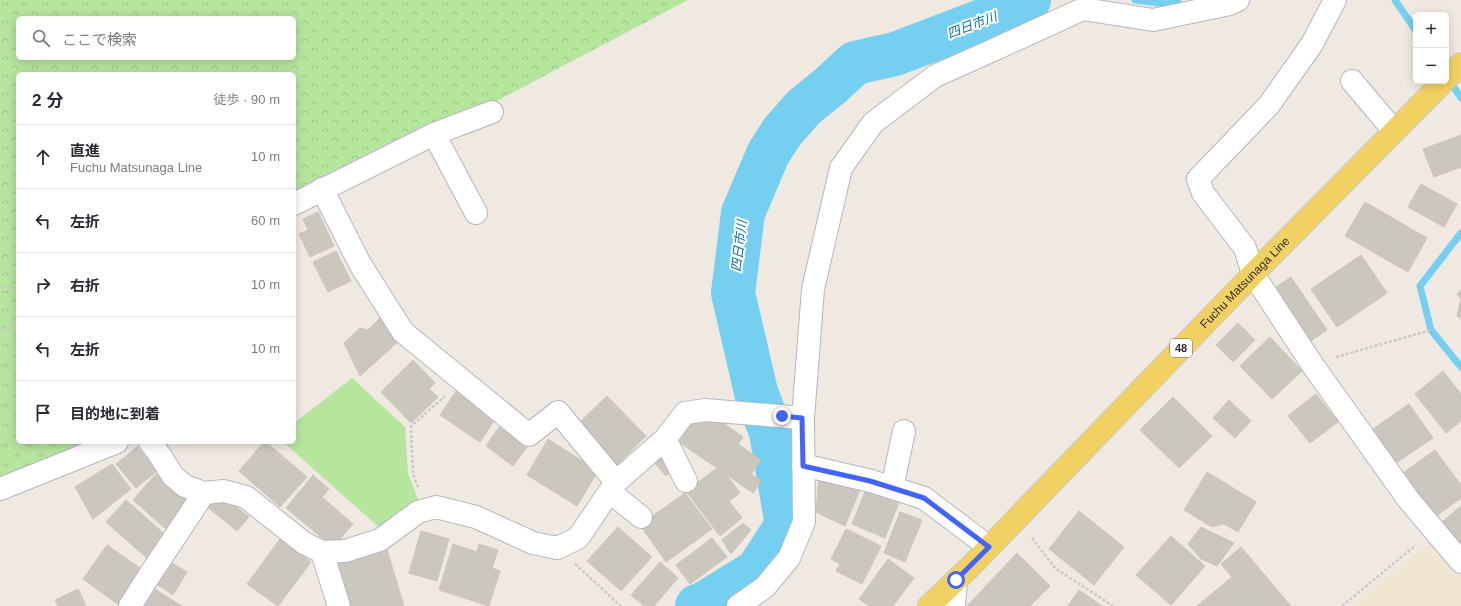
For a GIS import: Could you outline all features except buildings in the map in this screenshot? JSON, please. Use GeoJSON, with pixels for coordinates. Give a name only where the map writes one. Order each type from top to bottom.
{"type":"FeatureCollection","features":[{"type":"Feature","properties":{"kind":"main road","name":"Fuchu Matsunaga Line"},"geometry":{"type":"LineString","coordinates":[[929,606],[989,547],[1253,274],[1440,84]]}},
{"type":"Feature","properties":{"kind":"street"},"geometry":{"type":"LineString","coordinates":[[738,606],[765,587],[789,558],[804,522],[803,466],[792,417],[813,289],[841,168],[873,123],[935,76],[1083,9],[1153,20],[1230,4],[1238,0]]}},
{"type":"Feature","properties":{"kind":"street"},"geometry":{"type":"LineString","coordinates":[[1335,0],[1312,44],[1269,105],[1198,180],[1203,193],[1245,248],[1253,274],[1312,364],[1408,499],[1461,562]]}},
{"type":"Feature","properties":{"kind":"street"},"geometry":{"type":"LineString","coordinates":[[1352,81],[1394,131]]}},
{"type":"Feature","properties":{"kind":"street"},"geometry":{"type":"LineString","coordinates":[[296,203],[434,134],[492,112]]}},
{"type":"Feature","properties":{"kind":"street"},"geometry":{"type":"LineString","coordinates":[[434,134],[476,213]]}},
{"type":"Feature","properties":{"kind":"street"},"geometry":{"type":"LineString","coordinates":[[322,189],[360,264],[403,332],[529,435],[558,412],[613,487],[641,517]]}},
{"type":"Feature","properties":{"kind":"street"},"geometry":{"type":"LineString","coordinates":[[152,444],[160,454],[174,477],[185,486],[204,493],[224,491],[246,497],[304,543],[322,552],[345,551],[380,540],[418,512],[436,507],[476,517],[533,542],[557,548],[578,538],[613,487],[665,439],[685,413],[705,410],[792,417]]}},
{"type":"Feature","properties":{"kind":"street"},"geometry":{"type":"LineString","coordinates":[[892,488],[904,431]]}},
{"type":"Feature","properties":{"kind":"street"},"geometry":{"type":"LineString","coordinates":[[665,439],[686,481]]}},
{"type":"Feature","properties":{"kind":"street"},"geometry":{"type":"LineString","coordinates":[[0,489],[112,444]]}},
{"type":"Feature","properties":{"kind":"street"},"geometry":{"type":"LineString","coordinates":[[803,466],[870,481],[924,498],[989,547]]}},
{"type":"Feature","properties":{"kind":"street"},"geometry":{"type":"LineString","coordinates":[[130,606],[204,493]]}},
{"type":"Feature","properties":{"kind":"street"},"geometry":{"type":"LineString","coordinates":[[322,552],[339,606]]}},
{"type":"Feature","properties":{"kind":"street"},"geometry":{"type":"LineString","coordinates":[[954,606],[956,580]]}},
{"type":"Feature","properties":{"kind":"path"},"geometry":{"type":"LineString","coordinates":[[0,287],[16,289]]}},
{"type":"Feature","properties":{"kind":"path"},"geometry":{"type":"LineString","coordinates":[[0,330],[16,326]]}},
{"type":"Feature","properties":{"kind":"path"},"geometry":{"type":"LineString","coordinates":[[1312,364],[1431,330]]}},
{"type":"Feature","properties":{"kind":"path"},"geometry":{"type":"LineString","coordinates":[[427,510],[413,476],[411,426],[462,380]]}},
{"type":"Feature","properties":{"kind":"path"},"geometry":{"type":"LineString","coordinates":[[1017,518],[1055,568],[1113,606]]}},
{"type":"Feature","properties":{"kind":"path"},"geometry":{"type":"LineString","coordinates":[[1342,606],[1434,529]]}},
{"type":"Feature","properties":{"kind":"path"},"geometry":{"type":"LineString","coordinates":[[557,548],[621,606]]}},
{"type":"Feature","properties":{"kind":"shaded area"},"geometry":{"type":"Polygon","coordinates":[[[1439,535],[1461,562],[1461,606],[1353,606],[1439,535]]]}},
{"type":"Feature","properties":{"kind":"green space"},"geometry":{"type":"Polygon","coordinates":[[[0,0],[688,0],[324,192],[296,203],[296,72],[16,72],[16,326],[0,330],[0,0]]]}},
{"type":"Feature","properties":{"kind":"green space"},"geometry":{"type":"Polygon","coordinates":[[[16,325],[16,444],[112,444],[0,489],[0,329],[16,325]]]}},
{"type":"Feature","properties":{"kind":"green space"},"geometry":{"type":"Polygon","coordinates":[[[352,378],[405,427],[408,473],[419,502],[381,529],[285,444],[296,444],[296,421],[352,378]]]}},
{"type":"Feature","properties":{"kind":"waterway","name":"四日市川"},"geometry":{"type":"LineString","coordinates":[[697,606],[705,603],[757,571],[787,525],[771,432],[756,392],[733,293],[743,213],[768,154],[782,132],[804,107],[855,63],[895,54],[1016,8],[1029,0]]}},
{"type":"Feature","properties":{"kind":"waterway"},"geometry":{"type":"LineString","coordinates":[[1135,0],[1167,4],[1178,0]]}},
{"type":"Feature","properties":{"kind":"waterway"},"geometry":{"type":"LineString","coordinates":[[1395,0],[1413,27]]}},
{"type":"Feature","properties":{"kind":"waterway"},"geometry":{"type":"LineString","coordinates":[[1449,80],[1461,98]]}},
{"type":"Feature","properties":{"kind":"waterway"},"geometry":{"type":"LineString","coordinates":[[1461,233],[1420,286],[1431,330],[1461,367]]}},
{"type":"Feature","properties":{"kind":"route"},"geometry":{"type":"LineString","coordinates":[[782,416],[802,418],[803,466],[870,481],[924,498],[989,547],[956,580]]}}]}
